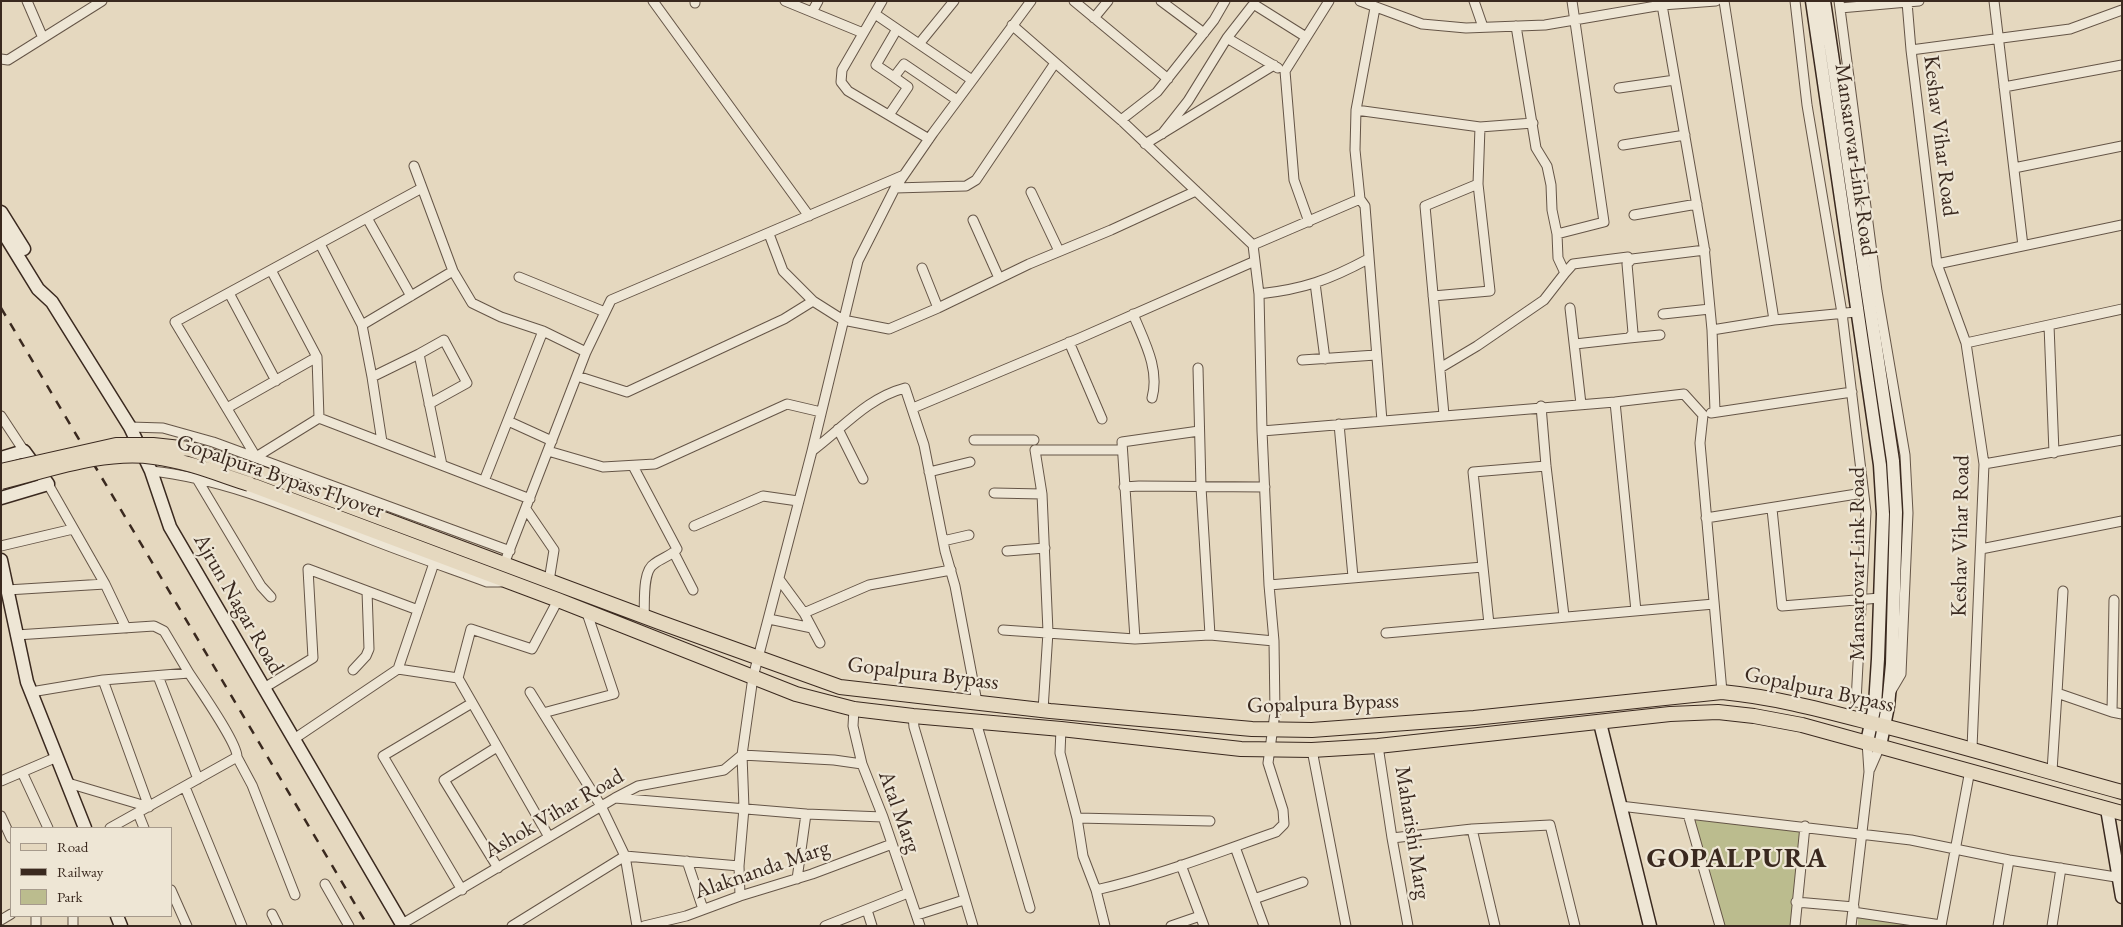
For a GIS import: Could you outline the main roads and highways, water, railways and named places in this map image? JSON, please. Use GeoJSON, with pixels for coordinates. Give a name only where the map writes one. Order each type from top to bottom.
{"type":"FeatureCollection","features":[{"type":"Feature","properties":{"kind":"main road","name":"Gopalpura Bypass Flyover"},"geometry":{"type":"LineString","coordinates":[[1,470],[116,445],[153,445],[190,449],[258,472],[504,564]]}},
{"type":"Feature","properties":{"kind":"main road","name":"Gopalpura Bypass Flyover"},"geometry":{"type":"LineString","coordinates":[[1,482],[85,461],[118,456],[154,457],[198,466],[241,481],[510,583]]}},
{"type":"Feature","properties":{"kind":"main road","name":"Gopalpura Bypass"},"geometry":{"type":"LineString","coordinates":[[504,564],[644,617],[840,687],[1042,710],[1252,729],[1312,730],[1474,718],[1722,692],[1761,695],[1972,748],[2122,792]]}},
{"type":"Feature","properties":{"kind":"main road","name":"Gopalpura Bypass"},"geometry":{"type":"LineString","coordinates":[[510,583],[558,600],[796,694],[854,709],[976,722],[1061,728],[1241,749],[1312,750],[1378,746],[1670,714],[1718,712],[1764,718],[1873,744],[2122,813]]}},
{"type":"Feature","properties":{"kind":"railway"},"geometry":{"type":"LineString","coordinates":[[1,308],[368,926]]}},
{"type":"Feature","properties":{"kind":"district","name":"GOPALPURA"},"geometry":{"type":"Point","coordinates":[1737,859]}}]}
